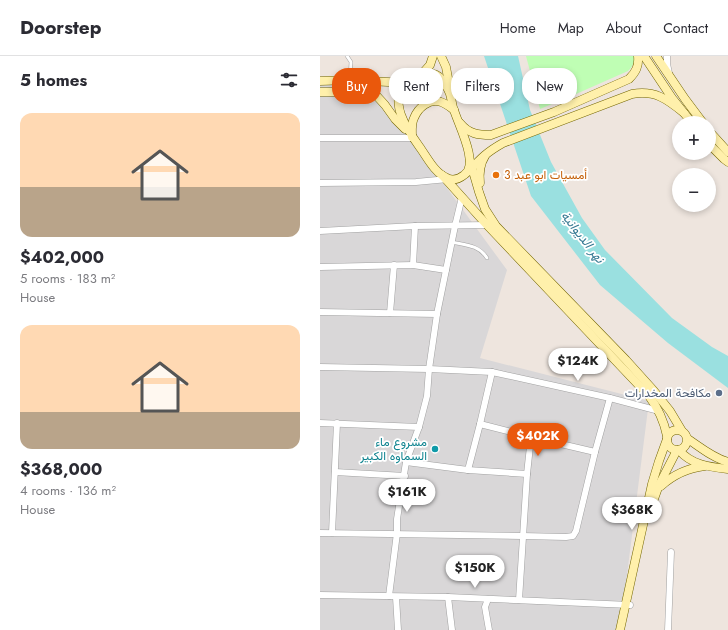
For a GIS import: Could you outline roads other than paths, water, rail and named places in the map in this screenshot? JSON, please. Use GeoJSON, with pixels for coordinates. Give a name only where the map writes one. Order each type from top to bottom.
{"type":"FeatureCollection","features":[{"type":"Feature","properties":{"kind":"main road"},"geometry":{"type":"LineString","coordinates":[[427,68],[430,65],[432,56]]}},
{"type":"Feature","properties":{"kind":"main road"},"geometry":{"type":"LineString","coordinates":[[441,56],[449,78],[451,96]]}},
{"type":"Feature","properties":{"kind":"main road"},"geometry":{"type":"LineString","coordinates":[[411,135],[413,119],[419,109],[429,102],[442,102],[455,114],[460,124],[473,134],[481,135],[499,132],[554,112],[629,79],[637,69],[639,62],[638,56]]}},
{"type":"Feature","properties":{"kind":"main road"},"geometry":{"type":"LineString","coordinates":[[644,56],[672,98],[686,116]]}},
{"type":"Feature","properties":{"kind":"main road"},"geometry":{"type":"LineString","coordinates":[[656,56],[698,116]]}},
{"type":"Feature","properties":{"kind":"main road"},"geometry":{"type":"LineString","coordinates":[[320,81],[332,81]]}},
{"type":"Feature","properties":{"kind":"main road"},"geometry":{"type":"LineString","coordinates":[[443,82],[451,96]]}},
{"type":"Feature","properties":{"kind":"main road"},"geometry":{"type":"LineString","coordinates":[[320,92],[366,92],[375,94],[401,126],[411,135]]}},
{"type":"Feature","properties":{"kind":"main road"},"geometry":{"type":"LineString","coordinates":[[446,178],[457,179],[480,158],[503,143],[626,96],[639,93],[660,96],[684,113]]}},
{"type":"Feature","properties":{"kind":"main road"},"geometry":{"type":"LineString","coordinates":[[399,104],[404,123],[435,169],[446,178],[487,225],[649,396],[659,411],[664,423],[668,446],[674,450],[684,448],[688,439]]}},
{"type":"Feature","properties":{"kind":"main road"},"geometry":{"type":"LineString","coordinates":[[453,104],[463,134],[470,167],[485,209],[496,226],[626,360],[654,391],[670,411],[688,439],[709,453],[728,462]]}},
{"type":"Feature","properties":{"kind":"main road"},"geometry":{"type":"LineString","coordinates":[[716,139],[728,152]]}},
{"type":"Feature","properties":{"kind":"main road"},"geometry":{"type":"LineString","coordinates":[[485,209],[479,177],[483,159],[489,151]]}},
{"type":"Feature","properties":{"kind":"main road"},"geometry":{"type":"LineString","coordinates":[[716,151],[728,162]]}},
{"type":"Feature","properties":{"kind":"main road"},"geometry":{"type":"LineString","coordinates":[[624,630],[655,473],[667,438],[672,431],[682,430]]}},
{"type":"Feature","properties":{"kind":"main road"},"geometry":{"type":"LineString","coordinates":[[678,450],[689,460],[705,466],[728,469]]}},
{"type":"Feature","properties":{"kind":"main road"},"geometry":{"type":"LineString","coordinates":[[620,630],[628,604],[656,491],[678,450]]}},
{"type":"Feature","properties":{"kind":"main road"},"geometry":{"type":"LineString","coordinates":[[656,491],[676,475],[693,468],[705,466]]}},
{"type":"Feature","properties":{"kind":"street"},"geometry":{"type":"LineString","coordinates":[[666,56],[670,76]]}},
{"type":"Feature","properties":{"kind":"street"},"geometry":{"type":"LineString","coordinates":[[320,138],[411,135]]}},
{"type":"Feature","properties":{"kind":"street"},"geometry":{"type":"LineString","coordinates":[[320,183],[416,182],[446,178]]}},
{"type":"Feature","properties":{"kind":"street"},"geometry":{"type":"LineString","coordinates":[[398,630],[392,596],[397,519],[406,462],[419,427],[427,396],[437,314],[454,226],[462,197]]}},
{"type":"Feature","properties":{"kind":"street"},"geometry":{"type":"LineString","coordinates":[[320,231],[415,226],[487,225]]}},
{"type":"Feature","properties":{"kind":"street"},"geometry":{"type":"LineString","coordinates":[[414,265],[415,226]]}},
{"type":"Feature","properties":{"kind":"street"},"geometry":{"type":"LineString","coordinates":[[390,313],[394,265]]}},
{"type":"Feature","properties":{"kind":"street"},"geometry":{"type":"LineString","coordinates":[[320,267],[414,265],[446,270]]}},
{"type":"Feature","properties":{"kind":"street"},"geometry":{"type":"LineString","coordinates":[[320,312],[437,314]]}},
{"type":"Feature","properties":{"kind":"street"},"geometry":{"type":"LineString","coordinates":[[320,367],[492,372],[610,398],[659,411]]}},
{"type":"Feature","properties":{"kind":"street"},"geometry":{"type":"LineString","coordinates":[[468,470],[492,372]]}},
{"type":"Feature","properties":{"kind":"street"},"geometry":{"type":"LineString","coordinates":[[320,533],[397,533],[566,538],[573,536],[576,530],[610,398]]}},
{"type":"Feature","properties":{"kind":"street"},"geometry":{"type":"LineString","coordinates":[[320,423],[419,427]]}},
{"type":"Feature","properties":{"kind":"street"},"geometry":{"type":"LineString","coordinates":[[332,533],[337,423]]}},
{"type":"Feature","properties":{"kind":"street"},"geometry":{"type":"LineString","coordinates":[[480,424],[595,452]]}},
{"type":"Feature","properties":{"kind":"street"},"geometry":{"type":"LineString","coordinates":[[519,600],[522,536],[531,437]]}},
{"type":"Feature","properties":{"kind":"street"},"geometry":{"type":"LineString","coordinates":[[406,462],[468,470],[527,474]]}},
{"type":"Feature","properties":{"kind":"street"},"geometry":{"type":"LineString","coordinates":[[335,472],[405,476]]}},
{"type":"Feature","properties":{"kind":"street"},"geometry":{"type":"LineString","coordinates":[[668,630],[671,552]]}},
{"type":"Feature","properties":{"kind":"street"},"geometry":{"type":"LineString","coordinates":[[320,595],[448,597],[628,604]]}},
{"type":"Feature","properties":{"kind":"street"},"geometry":{"type":"LineString","coordinates":[[448,597],[452,630]]}},
{"type":"Feature","properties":{"kind":"street"},"geometry":{"type":"LineString","coordinates":[[488,599],[485,607],[489,630]]}},
{"type":"Feature","properties":{"kind":"lane"},"geometry":{"type":"LineString","coordinates":[[347,56],[351,62],[351,68]]}},
{"type":"Feature","properties":{"kind":"lane"},"geometry":{"type":"LineString","coordinates":[[452,242],[475,247],[487,258]]}},
{"type":"Feature","properties":{"kind":"water","name":"نهر الديوانية"},"geometry":{"type":"Polygon","coordinates":[[[484,56],[518,56],[522,74],[522,104],[529,104],[551,162],[582,218],[605,250],[672,318],[712,347],[728,356],[728,388],[668,343],[600,285],[531,196],[500,104],[514,104],[514,68],[488,68],[484,56]]]}},
{"type":"Feature","properties":{"kind":"place","name":"أمسيات ابو عبد 3"},"geometry":{"type":"Point","coordinates":[496,175]}},
{"type":"Feature","properties":{"kind":"place","name":"مكافحة المخدارات"},"geometry":{"type":"Point","coordinates":[719,393]}},
{"type":"Feature","properties":{"kind":"place","name":"مشروع ماء السماوه الكبير"},"geometry":{"type":"Point","coordinates":[435,449]}}]}
